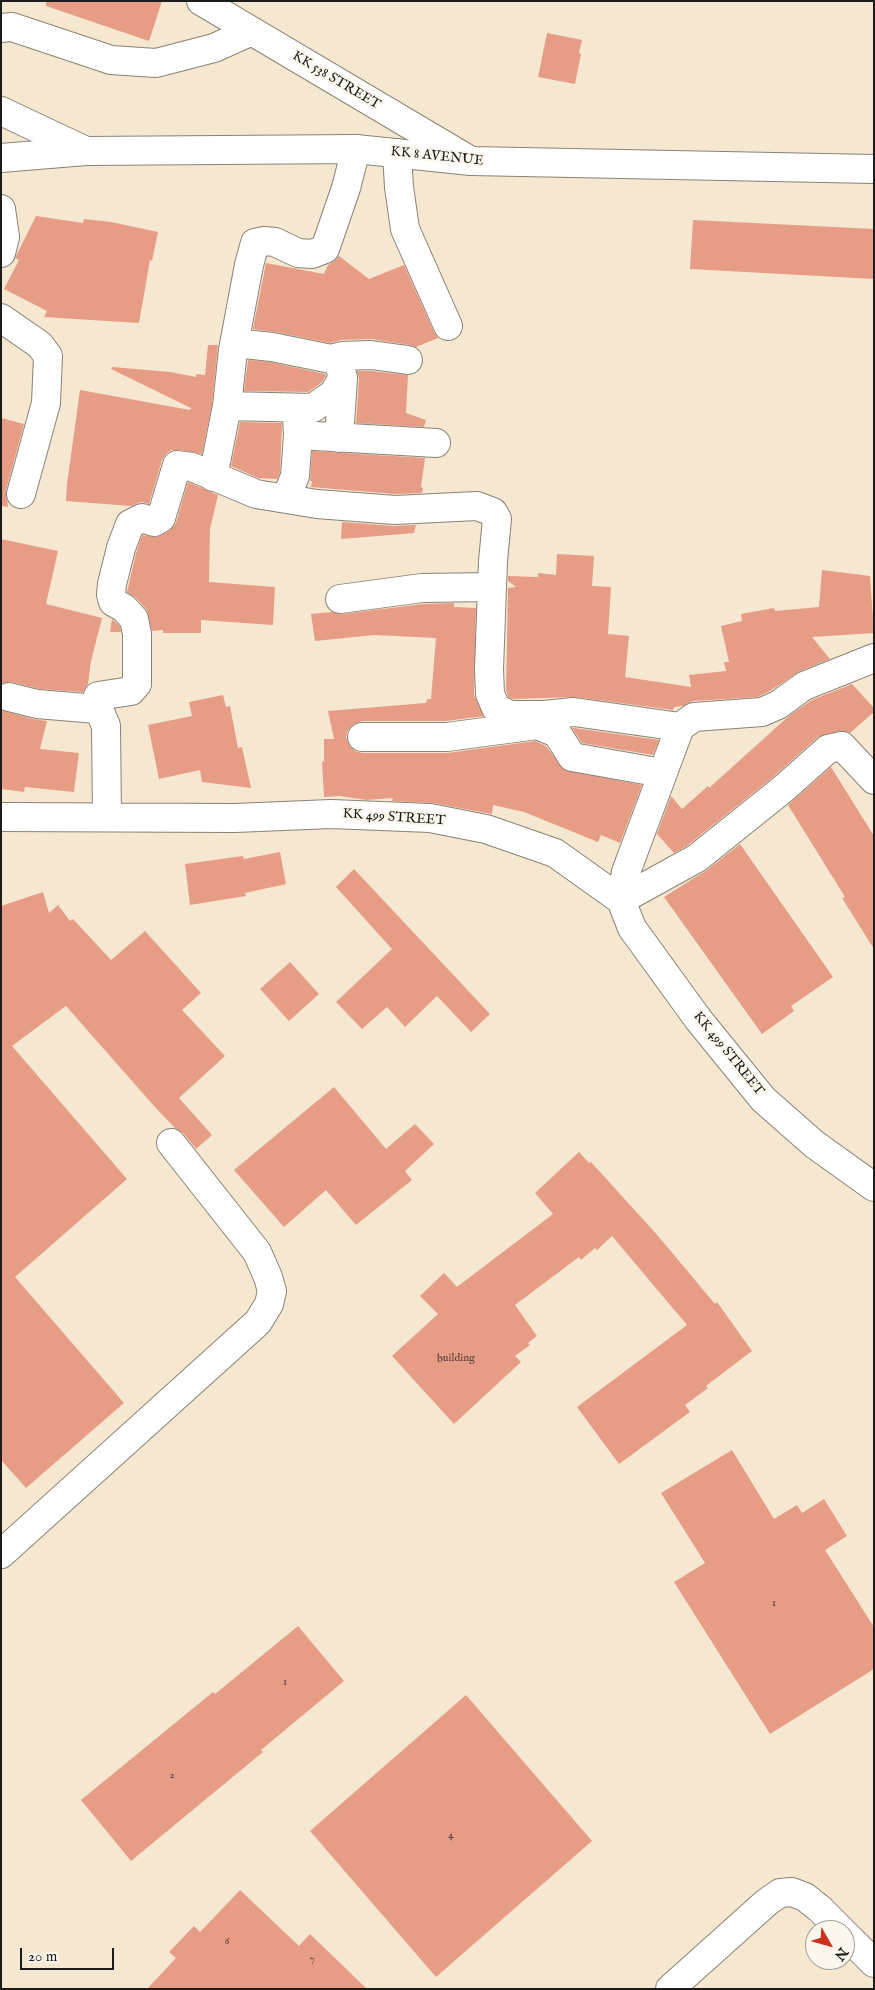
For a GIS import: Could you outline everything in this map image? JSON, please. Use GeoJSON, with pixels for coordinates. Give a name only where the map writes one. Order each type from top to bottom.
{"type":"FeatureCollection","features":[{"type":"Feature","properties":{"kind":"street","name":"KK 538 STREET"},"geometry":{"type":"LineString","coordinates":[[201,1],[471,161]]}},
{"type":"Feature","properties":{"kind":"street"},"geometry":{"type":"LineString","coordinates":[[1,28],[12,27],[111,60],[156,63],[214,48],[252,31]]}},
{"type":"Feature","properties":{"kind":"street"},"geometry":{"type":"LineString","coordinates":[[1,111],[86,151]]}},
{"type":"Feature","properties":{"kind":"street"},"geometry":{"type":"LineString","coordinates":[[213,477],[227,406],[235,343],[249,265],[255,243],[264,241],[275,242],[298,252],[312,254],[325,249],[346,188],[356,149]]}},
{"type":"Feature","properties":{"kind":"street","name":"KK 8 AVENUE"},"geometry":{"type":"LineString","coordinates":[[1,158],[86,151],[356,149],[471,161],[874,169]]}},
{"type":"Feature","properties":{"kind":"street"},"geometry":{"type":"LineString","coordinates":[[397,153],[399,187],[405,229],[448,326]]}},
{"type":"Feature","properties":{"kind":"street"},"geometry":{"type":"LineString","coordinates":[[1,209],[5,237],[1,253]]}},
{"type":"Feature","properties":{"kind":"street"},"geometry":{"type":"LineString","coordinates":[[1,318],[40,344],[48,356],[46,403],[21,494]]}},
{"type":"Feature","properties":{"kind":"street"},"geometry":{"type":"LineString","coordinates":[[235,343],[340,368]]}},
{"type":"Feature","properties":{"kind":"street"},"geometry":{"type":"LineString","coordinates":[[227,406],[312,408],[333,394],[342,356],[371,355],[408,360]]}},
{"type":"Feature","properties":{"kind":"street"},"geometry":{"type":"LineString","coordinates":[[339,438],[340,368]]}},
{"type":"Feature","properties":{"kind":"street"},"geometry":{"type":"LineString","coordinates":[[286,498],[295,476],[298,435],[296,408]]}},
{"type":"Feature","properties":{"kind":"street"},"geometry":{"type":"LineString","coordinates":[[298,435],[436,443]]}},
{"type":"Feature","properties":{"kind":"street"},"geometry":{"type":"LineString","coordinates":[[107,817],[106,726],[97,709],[96,702],[98,696],[131,690],[137,684],[137,634],[134,619],[124,608],[113,602],[111,595],[121,548],[130,524],[142,518],[154,522],[161,518],[177,465],[192,468],[256,494],[316,504],[395,510],[477,506],[493,512],[497,519],[492,587],[490,694],[496,708],[510,715],[544,715],[574,712],[680,727]]}},
{"type":"Feature","properties":{"kind":"street"},"geometry":{"type":"LineString","coordinates":[[340,599],[422,588],[492,587]]}},
{"type":"Feature","properties":{"kind":"street"},"geometry":{"type":"LineString","coordinates":[[621,900],[626,872],[680,727],[694,717],[762,712],[778,705],[804,686],[874,658]]}},
{"type":"Feature","properties":{"kind":"street"},"geometry":{"type":"LineString","coordinates":[[9,697],[37,704],[97,709]]}},
{"type":"Feature","properties":{"kind":"street"},"geometry":{"type":"LineString","coordinates":[[362,737],[447,737],[537,725],[557,733],[572,757],[662,773]]}},
{"type":"Feature","properties":{"kind":"street"},"geometry":{"type":"LineString","coordinates":[[621,900],[697,858],[783,789],[828,749],[842,746],[874,780]]}},
{"type":"Feature","properties":{"kind":"street","name":"KK 499 STREET"},"geometry":{"type":"LineString","coordinates":[[1,816],[235,818],[331,814],[430,818],[486,828],[555,853],[621,900],[632,928],[698,1019],[763,1099],[814,1144],[874,1187]]}},
{"type":"Feature","properties":{"kind":"street"},"geometry":{"type":"LineString","coordinates":[[1,1554],[258,1322],[269,1304],[272,1291],[257,1252],[171,1143]]}},
{"type":"Feature","properties":{"kind":"street"},"geometry":{"type":"LineString","coordinates":[[670,1989],[766,1902],[780,1893],[792,1892],[805,1897],[831,1920]]}},
{"type":"Feature","properties":{"kind":"street"},"geometry":{"type":"LineString","coordinates":[[855,1944],[874,1963]]}},
{"type":"Feature","properties":{"kind":"building"},"geometry":{"type":"Polygon","coordinates":[[[46,1],[162,1],[149,41],[46,6],[46,1]]]}},
{"type":"Feature","properties":{"kind":"building"},"geometry":{"type":"Polygon","coordinates":[[[547,33],[582,40],[575,84],[538,77],[547,33]]]}},
{"type":"Feature","properties":{"kind":"building"},"geometry":{"type":"Polygon","coordinates":[[[36,216],[83,223],[84,219],[111,222],[158,232],[152,261],[150,260],[139,323],[44,317],[47,311],[4,289],[19,260],[15,258],[36,216]]]}},
{"type":"Feature","properties":{"kind":"building"},"geometry":{"type":"Polygon","coordinates":[[[693,220],[874,229],[874,279],[690,269],[693,220]]]}},
{"type":"Feature","properties":{"kind":"building"},"geometry":{"type":"Polygon","coordinates":[[[339,256],[369,279],[404,265],[438,338],[416,347],[371,339],[341,340],[330,343],[253,329],[266,263],[324,274],[328,265],[339,256]]]}},
{"type":"Feature","properties":{"kind":"building"},"geometry":{"type":"Polygon","coordinates":[[[208,345],[218,345],[212,404],[202,454],[171,450],[166,454],[162,460],[149,504],[141,502],[131,506],[66,501],[80,390],[190,410],[191,408],[111,369],[112,367],[170,372],[196,377],[196,374],[205,375],[208,345]]]}},
{"type":"Feature","properties":{"kind":"building"},"geometry":{"type":"Polygon","coordinates":[[[248,360],[270,362],[325,374],[326,376],[321,383],[308,392],[244,391],[248,360]]]}},
{"type":"Feature","properties":{"kind":"building"},"geometry":{"type":"Polygon","coordinates":[[[357,371],[408,375],[406,413],[426,420],[424,427],[356,423],[359,379],[357,371]]]}},
{"type":"Feature","properties":{"kind":"building"},"geometry":{"type":"Polygon","coordinates":[[[1,418],[24,424],[6,490],[8,507],[1,506],[1,418]]]}},
{"type":"Feature","properties":{"kind":"building"},"geometry":{"type":"Polygon","coordinates":[[[240,422],[282,423],[280,472],[277,479],[258,478],[231,466],[240,422]]]}},
{"type":"Feature","properties":{"kind":"building"},"geometry":{"type":"Polygon","coordinates":[[[312,451],[425,458],[421,487],[423,488],[422,493],[395,494],[311,487],[312,451]]]}},
{"type":"Feature","properties":{"kind":"building"},"geometry":{"type":"Polygon","coordinates":[[[188,482],[218,495],[210,529],[209,582],[275,587],[273,625],[201,620],[201,633],[163,633],[163,630],[152,631],[146,609],[135,597],[127,592],[142,535],[156,537],[169,531],[176,523],[188,482]]]}},
{"type":"Feature","properties":{"kind":"building"},"geometry":{"type":"Polygon","coordinates":[[[342,522],[394,526],[416,525],[414,533],[341,539],[342,522]]]}},
{"type":"Feature","properties":{"kind":"building"},"geometry":{"type":"Polygon","coordinates":[[[1,539],[58,551],[46,604],[102,618],[91,661],[88,684],[83,692],[40,689],[12,682],[1,684],[1,539]]]}},
{"type":"Feature","properties":{"kind":"building"},"geometry":{"type":"Polygon","coordinates":[[[557,554],[594,556],[592,586],[611,587],[608,634],[629,636],[625,677],[691,687],[689,675],[726,671],[724,662],[729,662],[721,626],[742,621],[741,614],[774,608],[775,611],[819,607],[822,570],[870,576],[874,633],[812,637],[830,659],[798,672],[758,697],[693,701],[683,706],[674,707],[673,710],[576,697],[514,699],[508,697],[506,690],[508,588],[516,587],[508,581],[508,576],[538,577],[538,573],[556,575],[557,554]]]}},
{"type":"Feature","properties":{"kind":"building"},"geometry":{"type":"Polygon","coordinates":[[[454,603],[454,607],[476,608],[474,695],[484,716],[446,721],[362,721],[354,724],[348,730],[346,737],[349,745],[355,751],[362,753],[447,753],[535,741],[546,746],[564,770],[642,785],[620,843],[601,835],[598,842],[524,812],[493,805],[492,814],[433,803],[392,801],[393,798],[366,800],[340,796],[324,797],[322,762],[324,761],[324,739],[334,739],[328,711],[426,703],[427,699],[431,699],[436,638],[374,635],[315,641],[311,614],[332,612],[342,614],[423,604],[454,603]]]}},
{"type":"Feature","properties":{"kind":"building"},"geometry":{"type":"Polygon","coordinates":[[[112,619],[120,626],[121,632],[110,632],[112,619]]]}},
{"type":"Feature","properties":{"kind":"building"},"geometry":{"type":"Polygon","coordinates":[[[852,684],[874,708],[874,712],[850,733],[839,731],[818,737],[773,777],[688,845],[674,853],[657,834],[671,796],[682,809],[708,786],[709,788],[790,715],[812,700],[852,684]]]}},
{"type":"Feature","properties":{"kind":"building"},"geometry":{"type":"Polygon","coordinates":[[[223,695],[226,707],[230,706],[238,748],[242,747],[251,788],[202,782],[200,770],[159,779],[148,725],[192,716],[189,702],[223,695]]]}},
{"type":"Feature","properties":{"kind":"building"},"geometry":{"type":"Polygon","coordinates":[[[1,710],[47,721],[40,749],[79,753],[74,792],[25,787],[24,792],[1,789],[1,710]]]}},
{"type":"Feature","properties":{"kind":"building"},"geometry":{"type":"Polygon","coordinates":[[[572,728],[659,740],[653,755],[582,743],[572,728]]]}},
{"type":"Feature","properties":{"kind":"building"},"geometry":{"type":"Polygon","coordinates":[[[831,767],[874,836],[874,949],[842,898],[845,897],[788,805],[831,767]]]}},
{"type":"Feature","properties":{"kind":"building"},"geometry":{"type":"Polygon","coordinates":[[[740,844],[833,977],[791,1006],[794,1011],[762,1034],[664,897],[707,870],[740,844]]]}},
{"type":"Feature","properties":{"kind":"building"},"geometry":{"type":"Polygon","coordinates":[[[280,852],[286,884],[245,893],[246,896],[190,905],[185,864],[243,856],[244,859],[280,852]]]}},
{"type":"Feature","properties":{"kind":"building"},"geometry":{"type":"Polygon","coordinates":[[[354,869],[490,1014],[471,1032],[437,996],[405,1027],[387,1007],[362,1029],[336,1002],[392,949],[336,887],[354,869]]]}},
{"type":"Feature","properties":{"kind":"building"},"geometry":{"type":"Polygon","coordinates":[[[43,892],[49,913],[58,905],[70,921],[73,919],[111,960],[145,931],[201,993],[182,1010],[225,1056],[179,1098],[212,1135],[196,1149],[183,1133],[175,1128],[154,1106],[66,1006],[12,1046],[127,1179],[15,1277],[124,1403],[26,1488],[1,1460],[1,906],[43,892]]]}},
{"type":"Feature","properties":{"kind":"building"},"geometry":{"type":"Polygon","coordinates":[[[290,962],[319,994],[289,1021],[260,989],[290,962]]]}},
{"type":"Feature","properties":{"kind":"building"},"geometry":{"type":"Polygon","coordinates":[[[334,1087],[386,1149],[415,1124],[434,1144],[405,1171],[412,1180],[356,1225],[326,1190],[284,1227],[234,1170],[334,1087]]]}},
{"type":"Feature","properties":{"kind":"building"},"geometry":{"type":"Polygon","coordinates":[[[579,1152],[589,1163],[591,1162],[659,1237],[715,1304],[717,1302],[752,1351],[706,1386],[708,1388],[685,1405],[690,1412],[619,1464],[577,1407],[687,1325],[612,1236],[597,1250],[595,1248],[581,1260],[579,1257],[515,1305],[537,1336],[528,1343],[530,1345],[515,1356],[521,1362],[454,1424],[392,1356],[438,1314],[420,1296],[444,1273],[457,1287],[553,1214],[535,1193],[579,1152]]]}},
{"type":"Feature","properties":{"kind":"building"},"geometry":{"type":"Polygon","coordinates":[[[732,1450],[774,1519],[797,1505],[802,1513],[824,1499],[847,1536],[825,1550],[874,1627],[874,1669],[770,1734],[674,1582],[705,1563],[661,1493],[732,1450]]]}},
{"type":"Feature","properties":{"kind":"building"},"geometry":{"type":"Polygon","coordinates":[[[298,1626],[344,1681],[261,1750],[263,1752],[131,1861],[81,1800],[213,1692],[215,1694],[298,1626]]]}},
{"type":"Feature","properties":{"kind":"building"},"geometry":{"type":"Polygon","coordinates":[[[466,1695],[592,1841],[436,1977],[310,1831],[466,1695]]]}},
{"type":"Feature","properties":{"kind":"building"},"geometry":{"type":"Polygon","coordinates":[[[240,1890],[299,1946],[310,1934],[367,1989],[147,1989],[176,1958],[169,1952],[194,1926],[200,1932],[240,1890]]]}}]}
